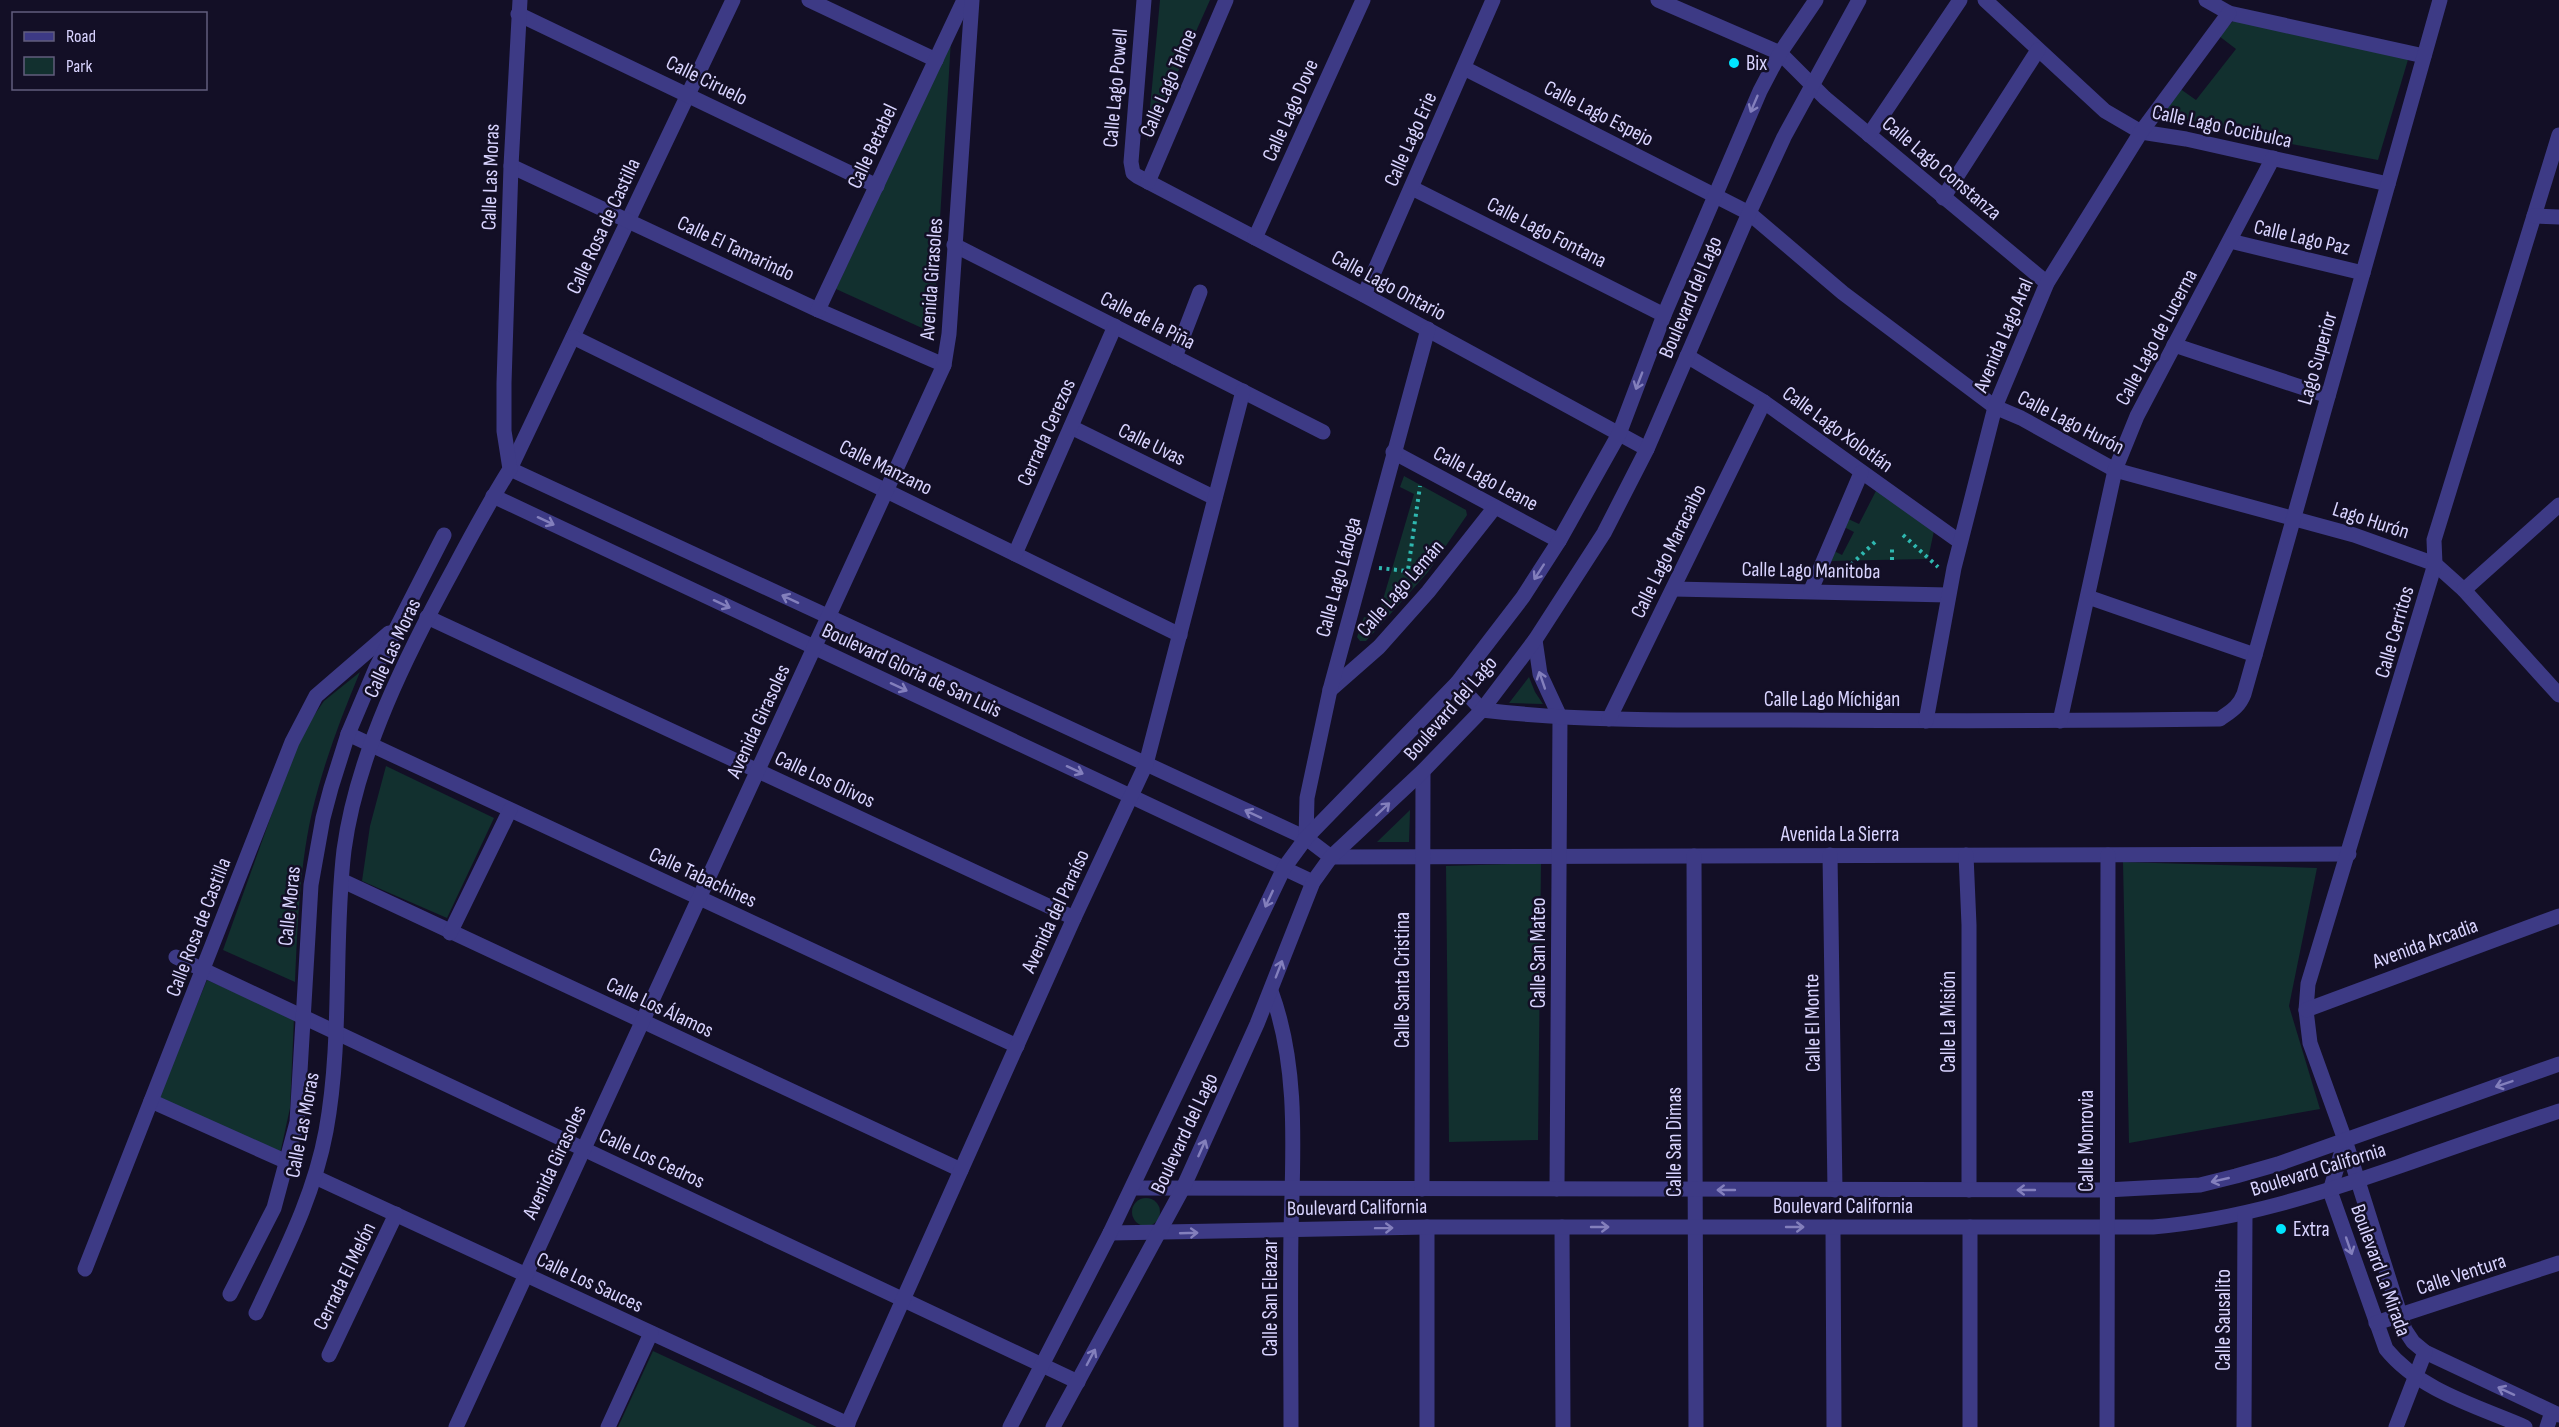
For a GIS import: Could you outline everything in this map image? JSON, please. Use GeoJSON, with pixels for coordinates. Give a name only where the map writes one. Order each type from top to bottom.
{"type":"FeatureCollection","features":[{"type":"Feature","properties":{"kind":"street","name":"Calle Rosa de Castilla"},"geometry":{"type":"LineString","coordinates":[[510,469],[733,0]]}},
{"type":"Feature","properties":{"kind":"street"},"geometry":{"type":"LineString","coordinates":[[809,0],[936,60]]}},
{"type":"Feature","properties":{"kind":"street","name":"Calle Betabel"},"geometry":{"type":"LineString","coordinates":[[818,310],[964,0]]}},
{"type":"Feature","properties":{"kind":"street","name":"Avenida Girasoles"},"geometry":{"type":"LineString","coordinates":[[456,1427],[944,365],[949,334],[972,0]]}},
{"type":"Feature","properties":{"kind":"street","name":"Calle Lago Powell"},"geometry":{"type":"LineString","coordinates":[[1143,179],[1133,173],[1131,162],[1144,0]]}},
{"type":"Feature","properties":{"kind":"street","name":"Calle Lago Tahoe"},"geometry":{"type":"LineString","coordinates":[[1143,179],[1226,0]]}},
{"type":"Feature","properties":{"kind":"street","name":"Calle Lago Dove"},"geometry":{"type":"LineString","coordinates":[[1255,238],[1363,0]]}},
{"type":"Feature","properties":{"kind":"street","name":"Calle Lago Erie"},"geometry":{"type":"LineString","coordinates":[[1364,295],[1493,0]]}},
{"type":"Feature","properties":{"kind":"street"},"geometry":{"type":"LineString","coordinates":[[1661,0],[1780,53]]}},
{"type":"Feature","properties":{"kind":"street","name":"Boulevard del Lago"},"geometry":{"type":"LineString","coordinates":[[1010,1427],[1110,1233],[1284,868],[1306,838],[1456,683],[1523,597],[1619,434],[1664,315],[1760,92],[1780,53],[1816,0]]}},
{"type":"Feature","properties":{"kind":"street","name":"Boulevard del Lago"},"geometry":{"type":"LineString","coordinates":[[1053,1427],[1183,1188],[1271,991],[1313,882],[1331,857],[1423,771],[1482,710],[1534,640],[1604,533],[1647,449],[1749,213],[1811,84],[1859,0]]}},
{"type":"Feature","properties":{"kind":"street"},"geometry":{"type":"LineString","coordinates":[[1869,135],[1960,0]]}},
{"type":"Feature","properties":{"kind":"street","name":"Calle Lago Cocibulca"},"geometry":{"type":"LineString","coordinates":[[1985,0],[2105,111],[2141,132],[2186,139],[2388,184]]}},
{"type":"Feature","properties":{"kind":"street"},"geometry":{"type":"LineString","coordinates":[[2206,0],[2229,13],[2424,56]]}},
{"type":"Feature","properties":{"kind":"street","name":"Lago Superior"},"geometry":{"type":"LineString","coordinates":[[2220,719],[2240,704],[2255,655],[2292,517],[2440,0]]}},
{"type":"Feature","properties":{"kind":"street","name":"Calle Ciruelo"},"geometry":{"type":"LineString","coordinates":[[519,7],[688,94],[877,186]]}},
{"type":"Feature","properties":{"kind":"street","name":"Calle Las Moras"},"geometry":{"type":"LineString","coordinates":[[256,1312],[303,1214],[315,1177],[326,1130],[344,850],[353,807],[372,746],[427,617],[510,469],[504,431],[504,383],[519,7]]}},
{"type":"Feature","properties":{"kind":"street","name":"Avenida Lago Aral"},"geometry":{"type":"LineString","coordinates":[[1926,721],[1948,595],[1995,407],[2048,283],[2141,132],[2229,13]]}},
{"type":"Feature","properties":{"kind":"street"},"geometry":{"type":"LineString","coordinates":[[1943,198],[2038,50]]}},
{"type":"Feature","properties":{"kind":"street","name":"Calle Lago Constanza"},"geometry":{"type":"LineString","coordinates":[[1780,53],[1869,135],[2048,283]]}},
{"type":"Feature","properties":{"kind":"street","name":"Calle Lago Espejo"},"geometry":{"type":"LineString","coordinates":[[1464,68],[1749,213]]}},
{"type":"Feature","properties":{"kind":"street","name":"Calle Cerritos"},"geometry":{"type":"LineString","coordinates":[[2358,1181],[2310,1043],[2306,1010],[2308,984],[2435,564],[2434,540],[2559,135]]}},
{"type":"Feature","properties":{"kind":"street","name":"Calle Lago de Lucerna"},"geometry":{"type":"LineString","coordinates":[[2060,721],[2115,470],[2137,416],[2274,158]]}},
{"type":"Feature","properties":{"kind":"street","name":"Calle El Tamarindo"},"geometry":{"type":"LineString","coordinates":[[511,166],[818,310],[944,365]]}},
{"type":"Feature","properties":{"kind":"street","name":"Calle Lago Ontario"},"geometry":{"type":"LineString","coordinates":[[1143,179],[1428,329],[1647,449]]}},
{"type":"Feature","properties":{"kind":"street","name":"Calle Lago Fontana"},"geometry":{"type":"LineString","coordinates":[[1412,188],[1664,315]]}},
{"type":"Feature","properties":{"kind":"street","name":"Calle Lago Hurón"},"geometry":{"type":"LineString","coordinates":[[1749,213],[1852,300],[1995,407],[2021,418],[2115,470],[2292,517]]}},
{"type":"Feature","properties":{"kind":"street"},"geometry":{"type":"LineString","coordinates":[[2534,216],[2559,217]]}},
{"type":"Feature","properties":{"kind":"street","name":"Calle Lago Paz"},"geometry":{"type":"LineString","coordinates":[[2230,241],[2363,273]]}},
{"type":"Feature","properties":{"kind":"street","name":"Calle de la Piña"},"geometry":{"type":"LineString","coordinates":[[954,245],[1323,432]]}},
{"type":"Feature","properties":{"kind":"street"},"geometry":{"type":"LineString","coordinates":[[1174,357],[1200,292]]}},
{"type":"Feature","properties":{"kind":"street","name":"Cerrada Cerezos"},"geometry":{"type":"LineString","coordinates":[[1015,554],[1115,326]]}},
{"type":"Feature","properties":{"kind":"street","name":"Calle Lago Ládoga"},"geometry":{"type":"LineString","coordinates":[[1306,838],[1307,798],[1330,690],[1428,329]]}},
{"type":"Feature","properties":{"kind":"street","name":"Calle Manzano"},"geometry":{"type":"LineString","coordinates":[[573,337],[1180,634]]}},
{"type":"Feature","properties":{"kind":"street"},"geometry":{"type":"LineString","coordinates":[[2174,345],[2328,396]]}},
{"type":"Feature","properties":{"kind":"street","name":"Calle Lago Xolotlán"},"geometry":{"type":"LineString","coordinates":[[1687,356],[1764,402],[1960,542]]}},
{"type":"Feature","properties":{"kind":"street","name":"Avenida del Paraíso"},"geometry":{"type":"LineString","coordinates":[[847,1426],[1074,918],[1146,764],[1243,391]]}},
{"type":"Feature","properties":{"kind":"street","name":"Calle Lago Maracaibo"},"geometry":{"type":"LineString","coordinates":[[1609,719],[1764,402]]}},
{"type":"Feature","properties":{"kind":"street","name":"Calle Uvas"},"geometry":{"type":"LineString","coordinates":[[1071,428],[1215,498]]}},
{"type":"Feature","properties":{"kind":"street","name":"Calle Lago Leane"},"geometry":{"type":"LineString","coordinates":[[1393,452],[1558,541]]}},
{"type":"Feature","properties":{"kind":"street","name":"Boulevard Gloria de San Luis"},"geometry":{"type":"LineString","coordinates":[[510,469],[1306,838],[1331,857]]}},
{"type":"Feature","properties":{"kind":"street"},"geometry":{"type":"LineString","coordinates":[[1818,591],[1861,473]]}},
{"type":"Feature","properties":{"kind":"street","name":"Boulevard Gloria de San Luis"},"geometry":{"type":"LineString","coordinates":[[493,496],[1313,882]]}},
{"type":"Feature","properties":{"kind":"street"},"geometry":{"type":"LineString","coordinates":[[2464,590],[2559,505]]}},
{"type":"Feature","properties":{"kind":"street","name":"Calle Lago Lemán"},"geometry":{"type":"LineString","coordinates":[[1330,690],[1379,647],[1495,507]]}},
{"type":"Feature","properties":{"kind":"street","name":"Lago Hurón"},"geometry":{"type":"LineString","coordinates":[[2292,517],[2354,535],[2435,564]]}},
{"type":"Feature","properties":{"kind":"street","name":"Calle Moras"},"geometry":{"type":"LineString","coordinates":[[230,1294],[274,1208],[297,1122],[308,1019],[308,923],[316,851],[331,788],[348,734],[394,630],[444,535]]}},
{"type":"Feature","properties":{"kind":"street"},"geometry":{"type":"LineString","coordinates":[[2435,564],[2464,590],[2559,695]]}},
{"type":"Feature","properties":{"kind":"street","name":"Calle Lago Manitoba"},"geometry":{"type":"LineString","coordinates":[[1673,589],[1948,595]]}},
{"type":"Feature","properties":{"kind":"street"},"geometry":{"type":"LineString","coordinates":[[2088,597],[2255,655]]}},
{"type":"Feature","properties":{"kind":"street","name":"Calle Los Olivos"},"geometry":{"type":"LineString","coordinates":[[427,617],[1074,918]]}},
{"type":"Feature","properties":{"kind":"street","name":"Calle Rosa de Castilla"},"geometry":{"type":"LineString","coordinates":[[85,1269],[292,742],[316,696],[394,630]]}},
{"type":"Feature","properties":{"kind":"street"},"geometry":{"type":"LineString","coordinates":[[1534,640],[1540,674],[1560,717]]}},
{"type":"Feature","properties":{"kind":"street"},"geometry":{"type":"LineString","coordinates":[[1456,683],[1482,710]]}},
{"type":"Feature","properties":{"kind":"street","name":"Calle Lago Míchigan"},"geometry":{"type":"LineString","coordinates":[[1482,710],[1609,719],[2060,721],[2220,719]]}},
{"type":"Feature","properties":{"kind":"street","name":"Calle San Mateo"},"geometry":{"type":"LineString","coordinates":[[1557,1189],[1560,717]]}},
{"type":"Feature","properties":{"kind":"street","name":"Calle Tabachines"},"geometry":{"type":"LineString","coordinates":[[348,734],[1017,1046]]}},
{"type":"Feature","properties":{"kind":"street","name":"Calle Santa Cristina"},"geometry":{"type":"LineString","coordinates":[[1422,1189],[1423,771]]}},
{"type":"Feature","properties":{"kind":"street"},"geometry":{"type":"LineString","coordinates":[[450,933],[510,810]]}},
{"type":"Feature","properties":{"kind":"street","name":"Avenida La Sierra"},"geometry":{"type":"LineString","coordinates":[[1331,857],[2349,854]]}},
{"type":"Feature","properties":{"kind":"street","name":"Calle El Monte"},"geometry":{"type":"LineString","coordinates":[[1830,855],[1835,1190]]}},
{"type":"Feature","properties":{"kind":"street","name":"Calle La Misión"},"geometry":{"type":"LineString","coordinates":[[1966,855],[1969,925],[1970,1190]]}},
{"type":"Feature","properties":{"kind":"street","name":"Calle Monrovia"},"geometry":{"type":"LineString","coordinates":[[2107,1427],[2108,855]]}},
{"type":"Feature","properties":{"kind":"street","name":"Calle San Dimas"},"geometry":{"type":"LineString","coordinates":[[1694,856],[1696,1427]]}},
{"type":"Feature","properties":{"kind":"street","name":"Calle Los Álamos"},"geometry":{"type":"LineString","coordinates":[[343,880],[450,933],[961,1170]]}},
{"type":"Feature","properties":{"kind":"street","name":"Avenida Arcadia"},"geometry":{"type":"LineString","coordinates":[[2306,1010],[2559,916]]}},
{"type":"Feature","properties":{"kind":"street","name":"Calle Los Cedros"},"geometry":{"type":"LineString","coordinates":[[176,957],[1078,1382]]}},
{"type":"Feature","properties":{"kind":"street","name":"Calle San Eleazar"},"geometry":{"type":"LineString","coordinates":[[1271,991],[1282,1022],[1287,1046],[1293,1188],[1291,1427]]}},
{"type":"Feature","properties":{"kind":"street","name":"Boulevard California"},"geometry":{"type":"LineString","coordinates":[[1132,1188],[2106,1190],[2200,1185],[2278,1164],[2559,1064]]}},
{"type":"Feature","properties":{"kind":"street"},"geometry":{"type":"LineString","coordinates":[[151,1101],[287,1162]]}},
{"type":"Feature","properties":{"kind":"street","name":"Boulevard California"},"geometry":{"type":"LineString","coordinates":[[1110,1233],[1158,1234],[1427,1227],[2107,1227],[2194,1224],[2245,1214],[2330,1191],[2559,1110]]}},
{"type":"Feature","properties":{"kind":"street"},"geometry":{"type":"LineString","coordinates":[[2330,1191],[2344,1140]]}},
{"type":"Feature","properties":{"kind":"street","name":"Calle Los Sauces"},"geometry":{"type":"LineString","coordinates":[[315,1177],[847,1426]]}},
{"type":"Feature","properties":{"kind":"street","name":"Boulevard La Mirada"},"geometry":{"type":"LineString","coordinates":[[2358,1181],[2399,1316],[2414,1342],[2425,1352],[2556,1413]]}},
{"type":"Feature","properties":{"kind":"street","name":"Boulevard La Mirada"},"geometry":{"type":"LineString","coordinates":[[2330,1191],[2386,1349],[2398,1364],[2416,1378],[2525,1427]]}},
{"type":"Feature","properties":{"kind":"street","name":"Cerrada El Melón"},"geometry":{"type":"LineString","coordinates":[[329,1356],[396,1214]]}},
{"type":"Feature","properties":{"kind":"street","name":"Calle Sausalito"},"geometry":{"type":"LineString","coordinates":[[2244,1427],[2245,1214]]}},
{"type":"Feature","properties":{"kind":"street"},"geometry":{"type":"LineString","coordinates":[[1427,1227],[1427,1427]]}},
{"type":"Feature","properties":{"kind":"street"},"geometry":{"type":"LineString","coordinates":[[1562,1227],[1563,1427]]}},
{"type":"Feature","properties":{"kind":"street"},"geometry":{"type":"LineString","coordinates":[[1833,1227],[1834,1427]]}},
{"type":"Feature","properties":{"kind":"street"},"geometry":{"type":"LineString","coordinates":[[1970,1227],[1970,1427]]}},
{"type":"Feature","properties":{"kind":"street","name":"Calle Ventura"},"geometry":{"type":"LineString","coordinates":[[2376,1323],[2559,1263]]}},
{"type":"Feature","properties":{"kind":"street"},"geometry":{"type":"LineString","coordinates":[[608,1427],[651,1333]]}},
{"type":"Feature","properties":{"kind":"street"},"geometry":{"type":"LineString","coordinates":[[2396,1427],[2425,1352]]}},
{"type":"Feature","properties":{"kind":"street"},"geometry":{"type":"LineString","coordinates":[[2547,1427],[2556,1413]]}},
{"type":"Feature","properties":{"kind":"path"},"geometry":{"type":"LineString","coordinates":[[1410,612],[1404,598],[1423,468]]}},
{"type":"Feature","properties":{"kind":"path"},"geometry":{"type":"LineString","coordinates":[[1903,535],[1952,578]]}},
{"type":"Feature","properties":{"kind":"path"},"geometry":{"type":"LineString","coordinates":[[1818,591],[1875,542]]}},
{"type":"Feature","properties":{"kind":"path"},"geometry":{"type":"LineString","coordinates":[[1892,546],[1892,560]]}},
{"type":"Feature","properties":{"kind":"path"},"geometry":{"type":"LineString","coordinates":[[1363,566],[1407,571]]}},
{"type":"Feature","properties":{"kind":"green space"},"geometry":{"type":"Polygon","coordinates":[[[1160,0],[1210,0],[1147,141],[1160,0]]]}},
{"type":"Feature","properties":{"kind":"green space"},"geometry":{"type":"Polygon","coordinates":[[[2234,20],[2410,53],[2378,160],[2259,138],[2164,113],[2179,88],[2196,100],[2236,49],[2219,36],[2234,20]]]}},
{"type":"Feature","properties":{"kind":"green space"},"geometry":{"type":"Polygon","coordinates":[[[951,40],[933,333],[836,289],[951,40]]]}},
{"type":"Feature","properties":{"kind":"green space"},"geometry":{"type":"Polygon","coordinates":[[[1404,476],[1466,510],[1467,515],[1428,572],[1366,641],[1360,641],[1357,637],[1364,617],[1377,620],[1414,494],[1400,487],[1404,476]]]}},
{"type":"Feature","properties":{"kind":"green space"},"geometry":{"type":"Polygon","coordinates":[[[1877,489],[1935,526],[1928,559],[1825,561],[1826,547],[1842,555],[1854,532],[1838,524],[1842,516],[1859,524],[1877,489]]]}},
{"type":"Feature","properties":{"kind":"green space"},"geometry":{"type":"Polygon","coordinates":[[[360,672],[332,744],[312,812],[301,885],[295,982],[223,950],[294,752],[308,724],[324,701],[360,672]]]}},
{"type":"Feature","properties":{"kind":"green space"},"geometry":{"type":"Polygon","coordinates":[[[1529,677],[1543,704],[1509,703],[1529,677]]]}},
{"type":"Feature","properties":{"kind":"green space"},"geometry":{"type":"Polygon","coordinates":[[[386,766],[494,818],[447,918],[362,881],[370,826],[386,766]]]}},
{"type":"Feature","properties":{"kind":"green space"},"geometry":{"type":"Polygon","coordinates":[[[1410,810],[1409,842],[1377,842],[1410,810]]]}},
{"type":"Feature","properties":{"kind":"green space"},"geometry":{"type":"Polygon","coordinates":[[[2123,862],[2317,868],[2289,1006],[2320,1109],[2129,1143],[2123,862]]]}},
{"type":"Feature","properties":{"kind":"green space"},"geometry":{"type":"Polygon","coordinates":[[[1541,863],[1538,1140],[1449,1142],[1446,866],[1541,863]]]}},
{"type":"Feature","properties":{"kind":"green space"},"geometry":{"type":"Polygon","coordinates":[[[207,980],[294,1018],[290,1108],[280,1154],[158,1098],[207,980]]]}},
{"type":"Feature","properties":{"kind":"green space"},"geometry":{"type":"Polygon","coordinates":[[[1146,1198],[1156,1202],[1160,1212],[1156,1222],[1146,1226],[1136,1222],[1132,1212],[1136,1202],[1146,1198]]]}},
{"type":"Feature","properties":{"kind":"green space"},"geometry":{"type":"Polygon","coordinates":[[[653,1351],[817,1427],[618,1427],[653,1351]]]}},
{"type":"Feature","properties":{"kind":"place","name":"Bix"},"geometry":{"type":"Point","coordinates":[1734,63]}},
{"type":"Feature","properties":{"kind":"place","name":"Extra"},"geometry":{"type":"Point","coordinates":[2281,1229]}}]}
